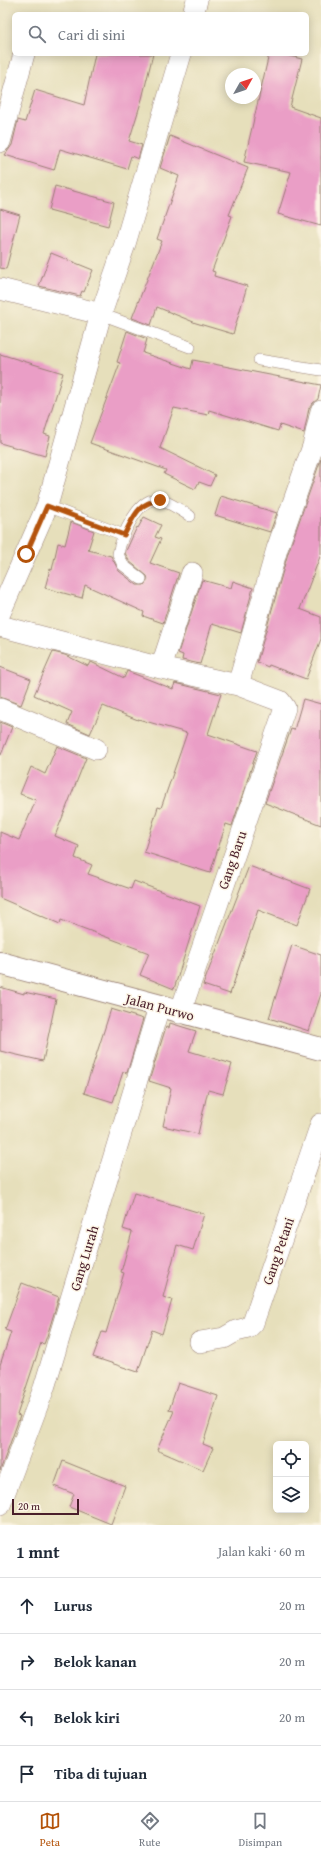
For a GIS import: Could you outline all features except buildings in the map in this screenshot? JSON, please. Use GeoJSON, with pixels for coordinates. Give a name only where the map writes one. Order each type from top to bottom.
{"type":"FeatureCollection","features":[{"type":"Feature","properties":{"kind":"street"},"geometry":{"type":"LineString","coordinates":[[194,12],[197,0]]}},
{"type":"Feature","properties":{"kind":"street"},"geometry":{"type":"LineString","coordinates":[[0,142],[23,56]]}},
{"type":"Feature","properties":{"kind":"street"},"geometry":{"type":"LineString","coordinates":[[0,613],[47,506],[101,314],[125,244],[180,56]]}},
{"type":"Feature","properties":{"kind":"street"},"geometry":{"type":"LineString","coordinates":[[0,289],[30,298],[101,314]]}},
{"type":"Feature","properties":{"kind":"street"},"geometry":{"type":"LineString","coordinates":[[0,626],[161,668],[238,685],[277,549],[313,446],[321,411]]}},
{"type":"Feature","properties":{"kind":"street"},"geometry":{"type":"LineString","coordinates":[[161,668],[192,573]]}},
{"type":"Feature","properties":{"kind":"street","name":"Gang Baru"},"geometry":{"type":"LineString","coordinates":[[180,1013],[285,708],[280,700],[238,685]]}},
{"type":"Feature","properties":{"kind":"street"},"geometry":{"type":"LineString","coordinates":[[0,709],[96,749]]}},
{"type":"Feature","properties":{"kind":"street","name":"Jalan Purwo"},"geometry":{"type":"LineString","coordinates":[[0,963],[180,1013],[321,1049]]}},
{"type":"Feature","properties":{"kind":"street","name":"Gang Lurah"},"geometry":{"type":"LineString","coordinates":[[0,1505],[44,1388],[159,1007]]}},
{"type":"Feature","properties":{"kind":"street","name":"Gang Petani"},"geometry":{"type":"LineString","coordinates":[[200,1342],[224,1338],[236,1331],[248,1328],[253,1323],[321,1124]]}},
{"type":"Feature","properties":{"kind":"lane"},"geometry":{"type":"LineString","coordinates":[[101,314],[190,347]]}},
{"type":"Feature","properties":{"kind":"lane"},"geometry":{"type":"LineString","coordinates":[[259,360],[321,370]]}},
{"type":"Feature","properties":{"kind":"lane"},"geometry":{"type":"LineString","coordinates":[[142,579],[120,560],[119,548],[136,513],[143,504],[150,501],[160,500],[190,516]]}},
{"type":"Feature","properties":{"kind":"lane"},"geometry":{"type":"LineString","coordinates":[[47,506],[124,535]]}},
{"type":"Feature","properties":{"kind":"route"},"geometry":{"type":"LineString","coordinates":[[26,554],[47,506],[124,535],[136,513],[143,504],[150,501],[160,500]]}}]}
